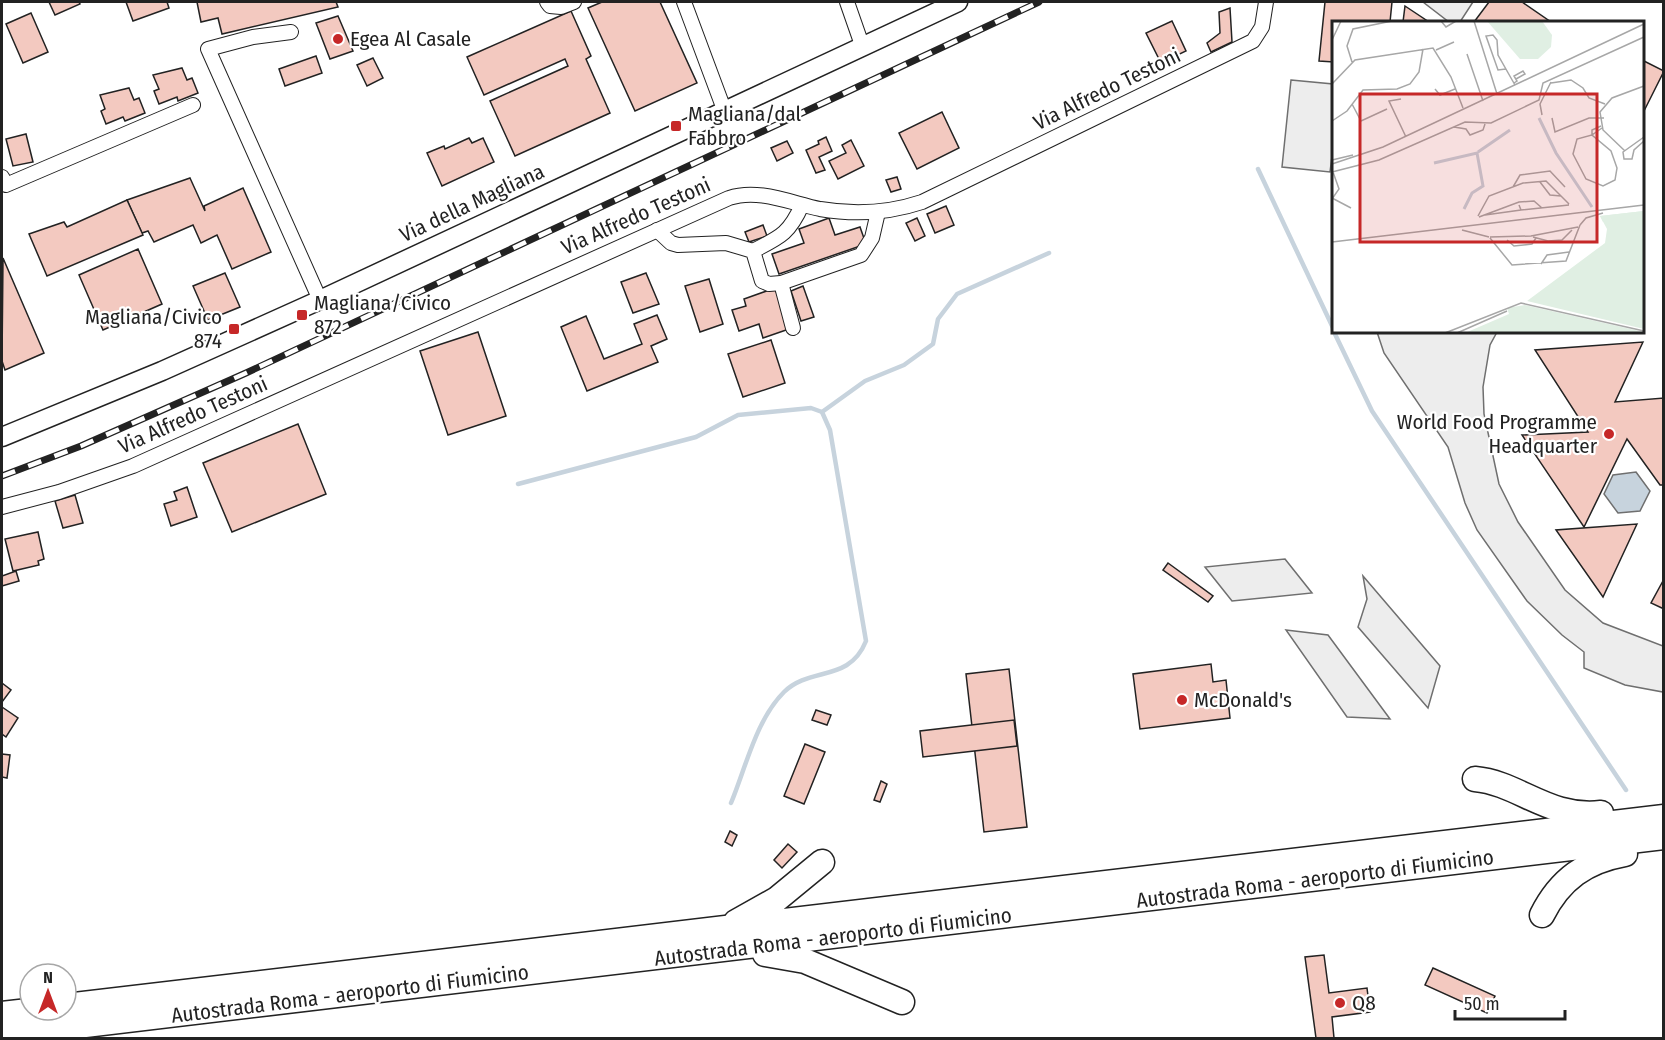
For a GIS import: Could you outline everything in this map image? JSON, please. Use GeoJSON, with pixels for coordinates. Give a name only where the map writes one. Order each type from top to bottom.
{"type":"FeatureCollection","features":[{"type":"Feature","properties":{"kind":"highway"},"geometry":{"type":"LineString","coordinates":[[1475,779],[1499,785],[1537,803],[1561,810],[1592,814],[1664,816]]}},
{"type":"Feature","properties":{"kind":"highway","name":"Autostrada Roma - aeroporto di Fiumicino"},"geometry":{"type":"LineString","coordinates":[[78,1005],[1664,816]]}},
{"type":"Feature","properties":{"kind":"highway","name":"Autostrada Roma - aeroporto di Fiumicino"},"geometry":{"type":"LineString","coordinates":[[2,1035],[1664,837]]}},
{"type":"Feature","properties":{"kind":"highway"},"geometry":{"type":"LineString","coordinates":[[1542,915],[1563,882],[1585,865],[1607,858],[1664,847]]}},
{"type":"Feature","properties":{"kind":"highway"},"geometry":{"type":"LineString","coordinates":[[722,929],[777,899],[822,862]]}},
{"type":"Feature","properties":{"kind":"highway"},"geometry":{"type":"LineString","coordinates":[[709,951],[793,957],[824,967],[902,1002]]}},
{"type":"Feature","properties":{"kind":"highway"},"geometry":{"type":"LineString","coordinates":[[2,1014],[18,1012]]}},
{"type":"Feature","properties":{"kind":"main road","name":"Via della Magliana"},"geometry":{"type":"LineString","coordinates":[[2,437],[162,371],[320,300],[958,2]]}},
{"type":"Feature","properties":{"kind":"street"},"geometry":{"type":"LineString","coordinates":[[547,2],[550,6],[561,7],[574,2]]}},
{"type":"Feature","properties":{"kind":"street"},"geometry":{"type":"LineString","coordinates":[[684,2],[725,112]]}},
{"type":"Feature","properties":{"kind":"street"},"geometry":{"type":"LineString","coordinates":[[847,2],[862,45]]}},
{"type":"Feature","properties":{"kind":"street","name":"Via Alfredo Testoni"},"geometry":{"type":"LineString","coordinates":[[2,507],[59,492],[133,466],[736,195],[755,194],[802,205],[848,212],[878,212],[922,202],[1253,41],[1262,27],[1266,2]]}},
{"type":"Feature","properties":{"kind":"street"},"geometry":{"type":"LineString","coordinates":[[291,32],[253,37],[208,49],[320,300]]}},
{"type":"Feature","properties":{"kind":"street"},"geometry":{"type":"LineString","coordinates":[[2,177],[6,185],[194,105]]}},
{"type":"Feature","properties":{"kind":"street"},"geometry":{"type":"LineString","coordinates":[[657,230],[671,243],[726,243],[753,251],[785,234],[792,227],[802,205]]}},
{"type":"Feature","properties":{"kind":"street"},"geometry":{"type":"LineString","coordinates":[[753,251],[762,281],[769,284],[781,283],[861,255],[872,238],[878,212]]}},
{"type":"Feature","properties":{"kind":"street"},"geometry":{"type":"LineString","coordinates":[[781,283],[793,328]]}},
{"type":"Feature","properties":{"kind":"shaded area"},"geometry":{"type":"Polygon","coordinates":[[[1423,2],[1473,2],[1461,21],[1448,21],[1423,2]]]}},
{"type":"Feature","properties":{"kind":"shaded area"},"geometry":{"type":"Polygon","coordinates":[[[1291,80],[1332,84],[1330,172],[1282,167],[1291,80]]]}},
{"type":"Feature","properties":{"kind":"shaded area"},"geometry":{"type":"Polygon","coordinates":[[[1377,333],[1496,333],[1490,345],[1483,387],[1484,414],[1499,484],[1518,522],[1565,590],[1603,623],[1663,646],[1663,692],[1625,685],[1584,668],[1584,652],[1562,635],[1527,601],[1477,530],[1465,503],[1448,447],[1384,353],[1377,333]]]}},
{"type":"Feature","properties":{"kind":"shaded area"},"geometry":{"type":"Polygon","coordinates":[[[1636,472],[1650,491],[1640,511],[1618,513],[1604,494],[1613,475],[1636,472]]]}},
{"type":"Feature","properties":{"kind":"shaded area"},"geometry":{"type":"Polygon","coordinates":[[[1285,559],[1312,593],[1232,601],[1205,567],[1285,559]]]}},
{"type":"Feature","properties":{"kind":"shaded area"},"geometry":{"type":"Polygon","coordinates":[[[1363,576],[1440,666],[1428,708],[1358,627],[1367,599],[1363,576]]]}},
{"type":"Feature","properties":{"kind":"shaded area"},"geometry":{"type":"Polygon","coordinates":[[[1286,630],[1328,635],[1390,719],[1347,717],[1286,630]]]}},
{"type":"Feature","properties":{"kind":"building"},"geometry":{"type":"Polygon","coordinates":[[[49,2],[79,2],[80,4],[55,15],[49,2]]]}},
{"type":"Feature","properties":{"kind":"building"},"geometry":{"type":"Polygon","coordinates":[[[126,2],[167,2],[169,8],[133,21],[126,2]]]}},
{"type":"Feature","properties":{"kind":"building"},"geometry":{"type":"Polygon","coordinates":[[[197,2],[336,2],[338,7],[222,34],[218,18],[201,22],[197,2]]]}},
{"type":"Feature","properties":{"kind":"building"},"geometry":{"type":"Polygon","coordinates":[[[602,2],[660,2],[697,83],[635,111],[588,8],[602,2]]]}},
{"type":"Feature","properties":{"kind":"building"},"geometry":{"type":"Polygon","coordinates":[[[1325,2],[1392,2],[1390,21],[1332,21],[1332,62],[1319,61],[1325,2]]]}},
{"type":"Feature","properties":{"kind":"building"},"geometry":{"type":"Polygon","coordinates":[[[1489,2],[1522,2],[1550,21],[1475,21],[1489,2]]]}},
{"type":"Feature","properties":{"kind":"building"},"geometry":{"type":"Polygon","coordinates":[[[1405,6],[1428,21],[1403,21],[1405,6]]]}},
{"type":"Feature","properties":{"kind":"building"},"geometry":{"type":"Polygon","coordinates":[[[1230,8],[1232,42],[1211,52],[1207,43],[1220,33],[1219,12],[1230,8]]]}},
{"type":"Feature","properties":{"kind":"building"},"geometry":{"type":"Polygon","coordinates":[[[571,11],[591,56],[586,59],[610,113],[515,156],[490,101],[568,66],[565,59],[484,95],[467,57],[571,11]]]}},
{"type":"Feature","properties":{"kind":"building"},"geometry":{"type":"Polygon","coordinates":[[[31,13],[48,52],[23,63],[6,24],[31,13]]]}},
{"type":"Feature","properties":{"kind":"building"},"geometry":{"type":"Polygon","coordinates":[[[338,16],[353,51],[330,59],[316,23],[338,16]]]}},
{"type":"Feature","properties":{"kind":"building"},"geometry":{"type":"Polygon","coordinates":[[[1172,21],[1186,51],[1161,63],[1146,33],[1172,21]]]}},
{"type":"Feature","properties":{"kind":"building"},"geometry":{"type":"Polygon","coordinates":[[[316,56],[322,73],[285,86],[279,69],[316,56]]]}},
{"type":"Feature","properties":{"kind":"building"},"geometry":{"type":"Polygon","coordinates":[[[373,58],[383,78],[367,86],[357,65],[373,58]]]}},
{"type":"Feature","properties":{"kind":"building"},"geometry":{"type":"Polygon","coordinates":[[[1644,61],[1664,71],[1644,111],[1644,61]]]}},
{"type":"Feature","properties":{"kind":"building"},"geometry":{"type":"Polygon","coordinates":[[[182,68],[187,80],[192,78],[198,93],[178,101],[177,97],[159,104],[154,91],[159,89],[153,75],[182,68]]]}},
{"type":"Feature","properties":{"kind":"building"},"geometry":{"type":"Polygon","coordinates":[[[129,88],[134,100],[139,98],[145,113],[125,121],[123,117],[106,124],[101,111],[105,109],[100,95],[129,88]]]}},
{"type":"Feature","properties":{"kind":"building"},"geometry":{"type":"Polygon","coordinates":[[[942,112],[959,148],[917,169],[899,133],[942,112]]]}},
{"type":"Feature","properties":{"kind":"building"},"geometry":{"type":"Polygon","coordinates":[[[26,134],[33,162],[13,166],[6,139],[26,134]]]}},
{"type":"Feature","properties":{"kind":"building"},"geometry":{"type":"Polygon","coordinates":[[[826,137],[832,151],[819,157],[825,170],[816,173],[806,150],[819,144],[818,141],[826,137]]]}},
{"type":"Feature","properties":{"kind":"building"},"geometry":{"type":"Polygon","coordinates":[[[469,138],[472,143],[483,138],[494,162],[442,186],[427,153],[444,146],[445,149],[469,138]]]}},
{"type":"Feature","properties":{"kind":"building"},"geometry":{"type":"Polygon","coordinates":[[[851,140],[864,166],[838,179],[829,161],[846,153],[842,145],[851,140]]]}},
{"type":"Feature","properties":{"kind":"building"},"geometry":{"type":"Polygon","coordinates":[[[787,141],[793,153],[777,161],[771,148],[787,141]]]}},
{"type":"Feature","properties":{"kind":"building"},"geometry":{"type":"Polygon","coordinates":[[[897,177],[901,189],[891,192],[886,180],[897,177]]]}},
{"type":"Feature","properties":{"kind":"building"},"geometry":{"type":"Polygon","coordinates":[[[190,178],[205,211],[204,206],[243,188],[271,252],[232,269],[217,235],[201,243],[193,225],[154,242],[148,231],[142,233],[127,200],[190,178]]]}},
{"type":"Feature","properties":{"kind":"building"},"geometry":{"type":"Polygon","coordinates":[[[127,200],[143,235],[47,276],[29,234],[64,222],[67,227],[127,200]]]}},
{"type":"Feature","properties":{"kind":"building"},"geometry":{"type":"Polygon","coordinates":[[[946,206],[954,225],[935,233],[927,214],[946,206]]]}},
{"type":"Feature","properties":{"kind":"building"},"geometry":{"type":"Polygon","coordinates":[[[829,218],[835,235],[860,227],[866,244],[779,274],[772,254],[804,243],[799,229],[829,218]]]}},
{"type":"Feature","properties":{"kind":"building"},"geometry":{"type":"Polygon","coordinates":[[[917,218],[925,236],[915,241],[906,223],[917,218]]]}},
{"type":"Feature","properties":{"kind":"building"},"geometry":{"type":"Polygon","coordinates":[[[763,225],[767,236],[749,242],[745,232],[763,225]]]}},
{"type":"Feature","properties":{"kind":"building"},"geometry":{"type":"Polygon","coordinates":[[[138,249],[162,304],[103,330],[79,275],[138,249]]]}},
{"type":"Feature","properties":{"kind":"building"},"geometry":{"type":"Polygon","coordinates":[[[3,258],[44,353],[5,370],[2,361],[3,258]]]}},
{"type":"Feature","properties":{"kind":"building"},"geometry":{"type":"Polygon","coordinates":[[[225,273],[240,307],[208,320],[193,286],[225,273]]]}},
{"type":"Feature","properties":{"kind":"building"},"geometry":{"type":"Polygon","coordinates":[[[646,273],[659,304],[633,313],[621,282],[646,273]]]}},
{"type":"Feature","properties":{"kind":"building"},"geometry":{"type":"Polygon","coordinates":[[[709,279],[723,324],[700,332],[685,286],[709,279]]]}},
{"type":"Feature","properties":{"kind":"building"},"geometry":{"type":"Polygon","coordinates":[[[803,286],[814,317],[801,321],[791,291],[803,286]]]}},
{"type":"Feature","properties":{"kind":"building"},"geometry":{"type":"Polygon","coordinates":[[[775,288],[789,329],[763,338],[759,324],[739,331],[732,310],[746,306],[744,299],[775,288]]]}},
{"type":"Feature","properties":{"kind":"building"},"geometry":{"type":"Polygon","coordinates":[[[657,315],[667,339],[651,346],[658,362],[587,391],[561,327],[586,316],[604,359],[642,344],[634,324],[657,315]]]}},
{"type":"Feature","properties":{"kind":"building"},"geometry":{"type":"Polygon","coordinates":[[[478,332],[506,416],[448,435],[420,351],[478,332]]]}},
{"type":"Feature","properties":{"kind":"building"},"geometry":{"type":"Polygon","coordinates":[[[771,340],[785,383],[743,397],[728,354],[771,340]]]}},
{"type":"Feature","properties":{"kind":"building","name":"World Food Programme Headquarter"},"geometry":{"type":"Polygon","coordinates":[[[1643,342],[1615,402],[1664,398],[1664,485],[1660,485],[1627,439],[1584,527],[1522,435],[1588,432],[1535,350],[1643,342]]]}},
{"type":"Feature","properties":{"kind":"building"},"geometry":{"type":"Polygon","coordinates":[[[298,424],[326,494],[232,532],[203,463],[298,424]]]}},
{"type":"Feature","properties":{"kind":"building"},"geometry":{"type":"Polygon","coordinates":[[[187,487],[197,517],[171,526],[164,504],[177,500],[174,492],[187,487]]]}},
{"type":"Feature","properties":{"kind":"building"},"geometry":{"type":"Polygon","coordinates":[[[75,495],[83,523],[63,528],[55,501],[75,495]]]}},
{"type":"Feature","properties":{"kind":"building"},"geometry":{"type":"Polygon","coordinates":[[[1637,524],[1603,597],[1556,530],[1637,524]]]}},
{"type":"Feature","properties":{"kind":"building"},"geometry":{"type":"Polygon","coordinates":[[[38,532],[44,559],[38,561],[39,565],[13,571],[5,539],[38,532]]]}},
{"type":"Feature","properties":{"kind":"building"},"geometry":{"type":"Polygon","coordinates":[[[1168,563],[1213,596],[1208,602],[1163,570],[1168,563]]]}},
{"type":"Feature","properties":{"kind":"building"},"geometry":{"type":"Polygon","coordinates":[[[16,571],[19,581],[2,586],[2,576],[16,571]]]}},
{"type":"Feature","properties":{"kind":"building"},"geometry":{"type":"Polygon","coordinates":[[[1664,579],[1664,609],[1651,603],[1664,579]]]}},
{"type":"Feature","properties":{"kind":"building","name":"McDonald's"},"geometry":{"type":"Polygon","coordinates":[[[1211,664],[1213,682],[1226,680],[1230,718],[1140,729],[1133,674],[1211,664]]]}},
{"type":"Feature","properties":{"kind":"building"},"geometry":{"type":"Polygon","coordinates":[[[1009,669],[1027,827],[984,832],[966,674],[1009,669]]]}},
{"type":"Feature","properties":{"kind":"building"},"geometry":{"type":"Polygon","coordinates":[[[2,683],[11,690],[2,702],[2,683]]]}},
{"type":"Feature","properties":{"kind":"building"},"geometry":{"type":"Polygon","coordinates":[[[2,707],[18,718],[6,737],[2,734],[2,707]]]}},
{"type":"Feature","properties":{"kind":"building"},"geometry":{"type":"Polygon","coordinates":[[[816,710],[831,715],[827,725],[812,720],[816,710]]]}},
{"type":"Feature","properties":{"kind":"building"},"geometry":{"type":"Polygon","coordinates":[[[1014,720],[1017,746],[923,757],[920,731],[1014,720]]]}},
{"type":"Feature","properties":{"kind":"building"},"geometry":{"type":"Polygon","coordinates":[[[805,744],[825,752],[804,804],[784,796],[805,744]]]}},
{"type":"Feature","properties":{"kind":"building"},"geometry":{"type":"Polygon","coordinates":[[[2,754],[10,755],[7,778],[2,777],[2,754]]]}},
{"type":"Feature","properties":{"kind":"building"},"geometry":{"type":"Polygon","coordinates":[[[881,781],[887,784],[880,802],[874,800],[881,781]]]}},
{"type":"Feature","properties":{"kind":"building"},"geometry":{"type":"Polygon","coordinates":[[[730,831],[737,835],[732,846],[725,842],[730,831]]]}},
{"type":"Feature","properties":{"kind":"building"},"geometry":{"type":"Polygon","coordinates":[[[788,844],[797,852],[782,868],[774,860],[788,844]]]}},
{"type":"Feature","properties":{"kind":"building","name":"Q8"},"geometry":{"type":"Polygon","coordinates":[[[1324,955],[1329,993],[1367,988],[1370,1012],[1332,1017],[1334,1038],[1316,1038],[1305,957],[1324,955]]]}},
{"type":"Feature","properties":{"kind":"building"},"geometry":{"type":"Polygon","coordinates":[[[1433,968],[1495,996],[1487,1013],[1425,985],[1433,968]]]}},
{"type":"Feature","properties":{"kind":"waterway"},"geometry":{"type":"LineString","coordinates":[[1258,169],[1332,326]]}},
{"type":"Feature","properties":{"kind":"waterway"},"geometry":{"type":"LineString","coordinates":[[822,412],[865,381],[904,365],[933,344],[938,319],[957,294],[1049,253]]}},
{"type":"Feature","properties":{"kind":"waterway"},"geometry":{"type":"LineString","coordinates":[[1334,333],[1372,411],[1626,790]]}},
{"type":"Feature","properties":{"kind":"waterway"},"geometry":{"type":"LineString","coordinates":[[518,484],[696,437],[738,415],[811,408],[822,412],[830,430],[866,641],[859,654],[850,663],[840,669],[795,684],[774,703],[759,730],[731,803]]}},
{"type":"Feature","properties":{"kind":"railway"},"geometry":{"type":"LineString","coordinates":[[2,476],[81,446],[246,373],[1039,2]]}},
{"type":"Feature","properties":{"kind":"place","name":"Egea Al Casale"},"geometry":{"type":"Point","coordinates":[338,39]}},
{"type":"Feature","properties":{"kind":"place","name":"Magliana/dal Fabbro"},"geometry":{"type":"Point","coordinates":[676,126]}},
{"type":"Feature","properties":{"kind":"place","name":"Magliana/Civico 872"},"geometry":{"type":"Point","coordinates":[302,315]}},
{"type":"Feature","properties":{"kind":"place","name":"Magliana/Civico 874"},"geometry":{"type":"Point","coordinates":[234,329]}},
{"type":"Feature","properties":{"kind":"place","name":"World Food Programme Headquarter"},"geometry":{"type":"Point","coordinates":[1609,434]}},
{"type":"Feature","properties":{"kind":"place","name":"McDonald's"},"geometry":{"type":"Point","coordinates":[1182,700]}},
{"type":"Feature","properties":{"kind":"place","name":"Q8"},"geometry":{"type":"Point","coordinates":[1340,1003]}}]}
